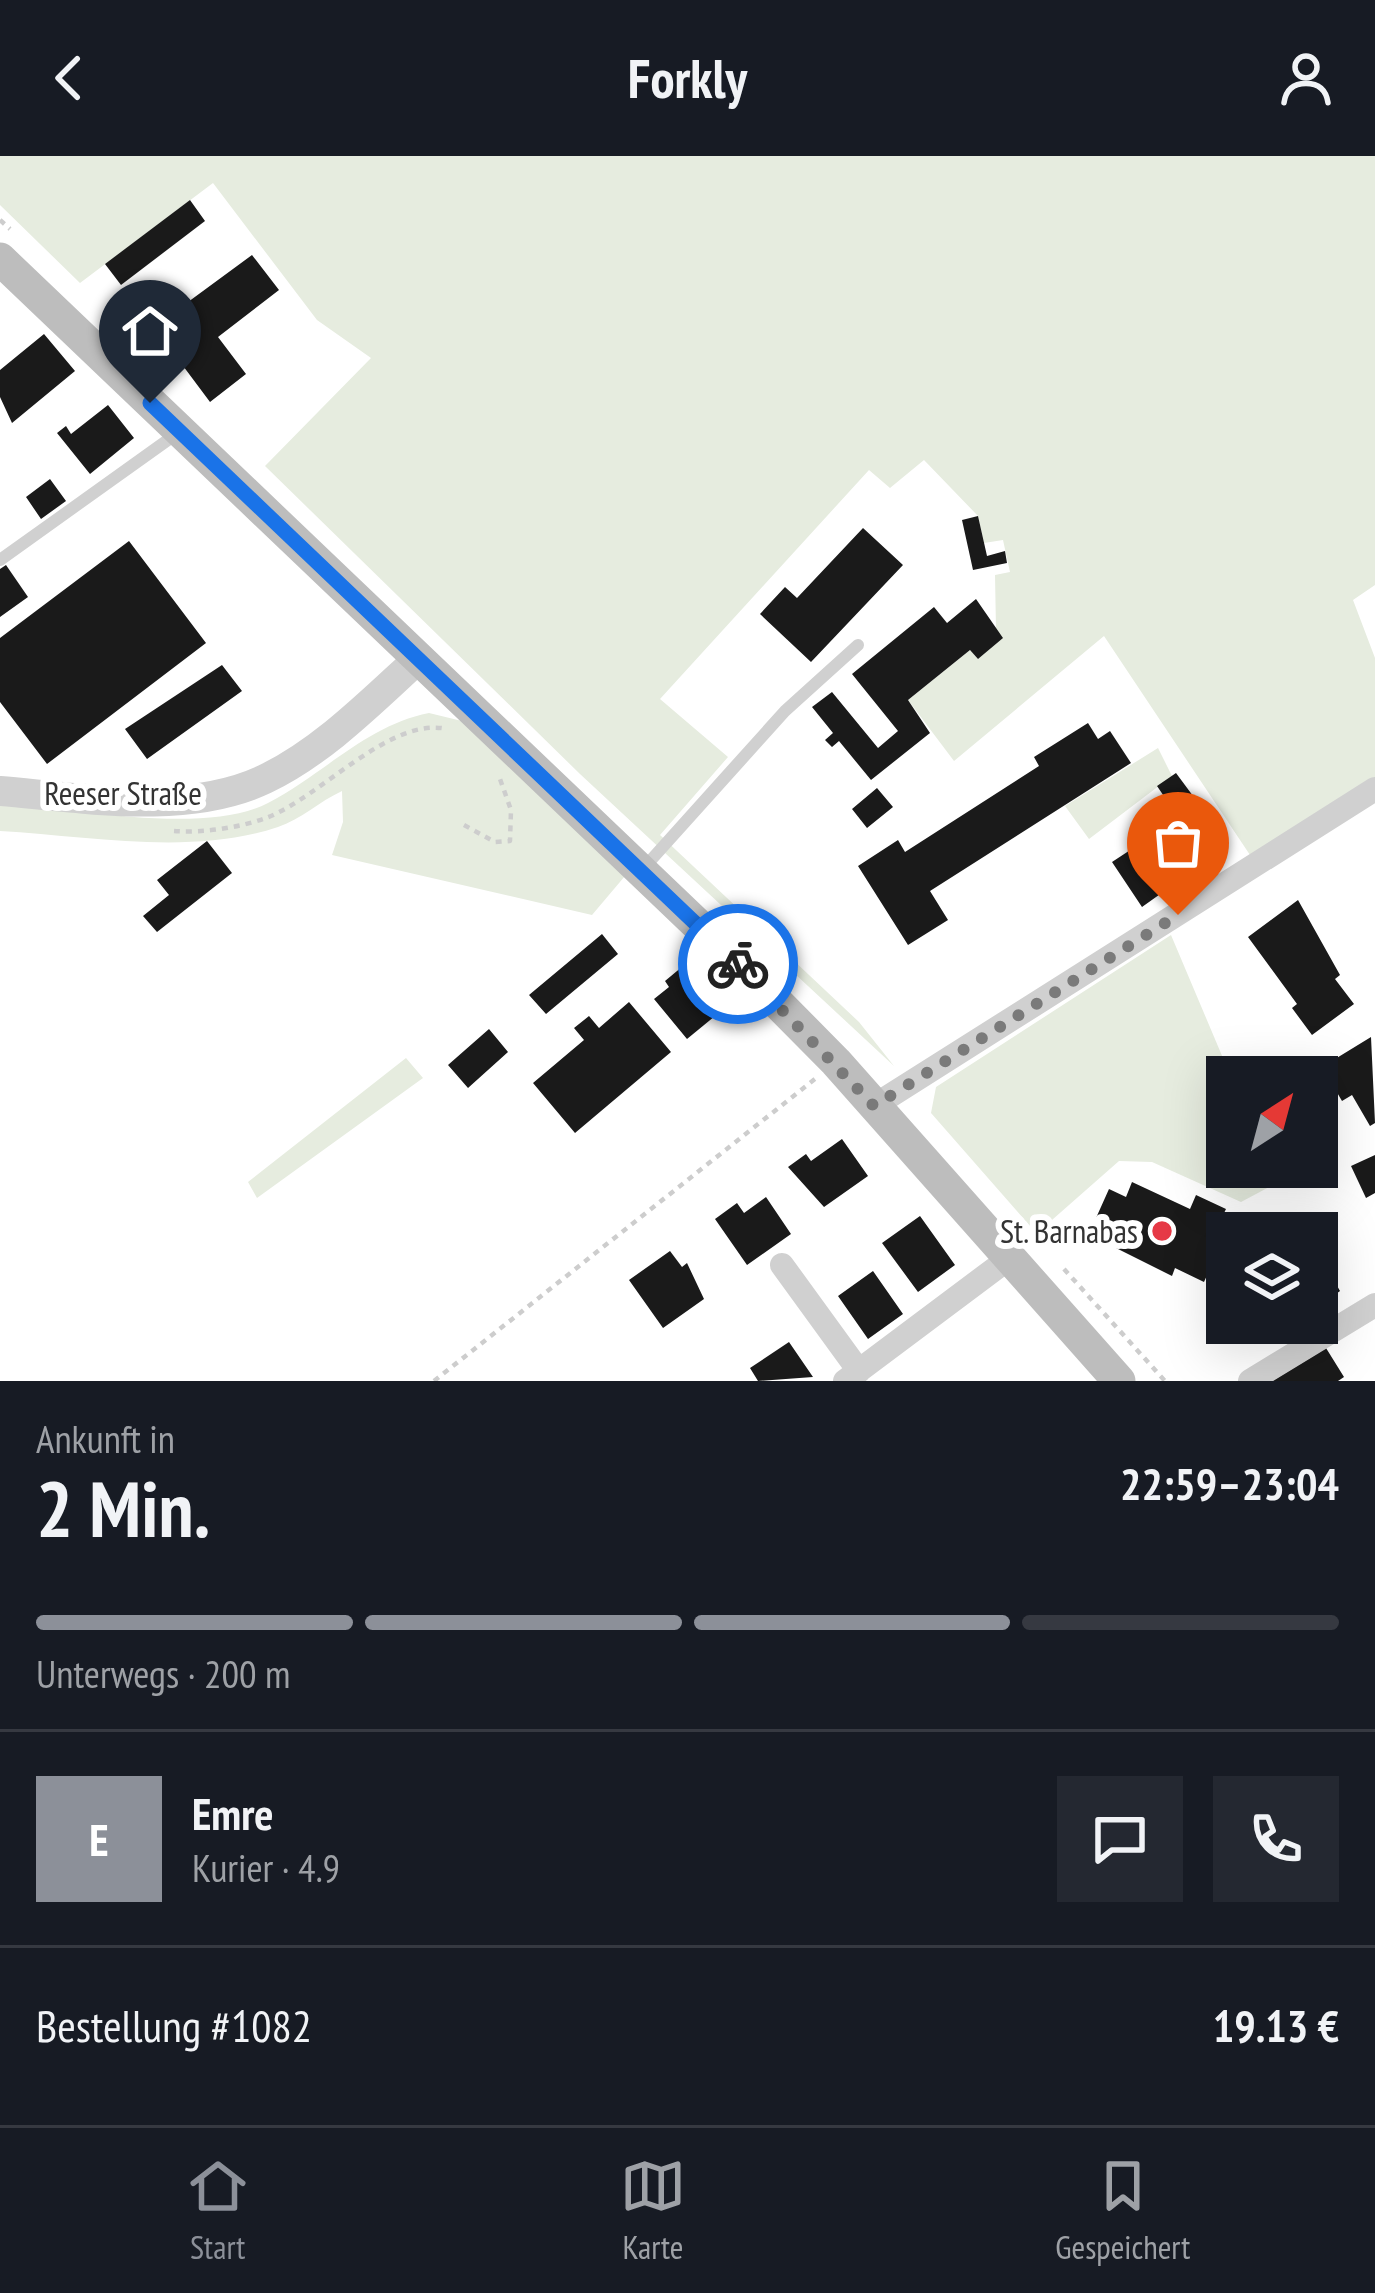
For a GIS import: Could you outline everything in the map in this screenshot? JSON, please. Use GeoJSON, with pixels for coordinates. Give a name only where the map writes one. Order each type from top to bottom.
{"type":"FeatureCollection","features":[{"type":"Feature","properties":{"kind":"main road"},"geometry":{"type":"LineString","coordinates":[[0,259],[836,1062],[1119,1381]]}},
{"type":"Feature","properties":{"kind":"street","name":"Reeser Straße"},"geometry":{"type":"LineString","coordinates":[[0,790],[87,798],[195,798],[265,779],[356,716],[418,659]]}},
{"type":"Feature","properties":{"kind":"street"},"geometry":{"type":"LineString","coordinates":[[874,1106],[1375,789]]}},
{"type":"Feature","properties":{"kind":"street"},"geometry":{"type":"LineString","coordinates":[[782,1265],[852,1376],[1008,1259]]}},
{"type":"Feature","properties":{"kind":"street"},"geometry":{"type":"LineString","coordinates":[[1250,1381],[1375,1305]]}},
{"type":"Feature","properties":{"kind":"lane"},"geometry":{"type":"LineString","coordinates":[[0,560],[180,431]]}},
{"type":"Feature","properties":{"kind":"lane"},"geometry":{"type":"LineString","coordinates":[[641,871],[784,711],[859,645]]}},
{"type":"Feature","properties":{"kind":"path"},"geometry":{"type":"LineString","coordinates":[[464,825],[495,842],[510,842],[511,810],[498,773]]}},
{"type":"Feature","properties":{"kind":"path"},"geometry":{"type":"LineString","coordinates":[[434,1381],[836,1062]]}},
{"type":"Feature","properties":{"kind":"shaded area"},"geometry":{"type":"Polygon","coordinates":[[[0,156],[1375,156],[1375,585],[1353,600],[1375,658],[1375,779],[1252,858],[1104,636],[954,761],[908,700],[970,650],[978,659],[1002,638],[996,630],[995,575],[1010,572],[1003,540],[984,543],[978,516],[924,460],[890,488],[869,470],[660,699],[728,757],[660,835],[859,1022],[894,1066],[580,774],[265,466],[371,358],[317,320],[213,183],[80,283],[0,205],[0,156]]]}},
{"type":"Feature","properties":{"kind":"shaded area"},"geometry":{"type":"Polygon","coordinates":[[[429,713],[466,722],[625,876],[592,915],[332,855],[343,822],[342,791],[278,827],[211,841],[140,842],[0,831],[0,803],[174,819],[241,813],[268,803],[386,728],[429,713]]]}},
{"type":"Feature","properties":{"kind":"shaded area"},"geometry":{"type":"Polygon","coordinates":[[[1158,748],[1172,776],[1089,839],[1065,806],[1158,748]]]}},
{"type":"Feature","properties":{"kind":"shaded area"},"geometry":{"type":"Polygon","coordinates":[[[1171,935],[1222,1056],[1206,1056],[1206,1186],[1152,1162],[1119,1161],[1044,1227],[1031,1227],[931,1113],[936,1087],[1171,935]]]}},
{"type":"Feature","properties":{"kind":"shaded area"},"geometry":{"type":"Polygon","coordinates":[[[406,1058],[423,1078],[257,1198],[248,1182],[406,1058]]]}},
{"type":"Feature","properties":{"kind":"shaded area"},"geometry":{"type":"Polygon","coordinates":[[[1210,1188],[1267,1188],[1241,1202],[1210,1188]]]}},
{"type":"Feature","properties":{"kind":"building"},"geometry":{"type":"Polygon","coordinates":[[[190,200],[205,221],[121,285],[105,264],[190,200]]]}},
{"type":"Feature","properties":{"kind":"building"},"geometry":{"type":"Polygon","coordinates":[[[252,255],[279,290],[218,337],[246,374],[210,402],[154,327],[252,255]]]}},
{"type":"Feature","properties":{"kind":"building"},"geometry":{"type":"Polygon","coordinates":[[[44,334],[75,371],[12,423],[0,397],[0,370],[44,334]]]}},
{"type":"Feature","properties":{"kind":"building"},"geometry":{"type":"Polygon","coordinates":[[[108,405],[134,438],[90,474],[57,433],[66,426],[71,434],[108,405]]]}},
{"type":"Feature","properties":{"kind":"building"},"geometry":{"type":"Polygon","coordinates":[[[50,479],[66,501],[41,519],[26,497],[50,479]]]}},
{"type":"Feature","properties":{"kind":"building"},"geometry":{"type":"Polygon","coordinates":[[[978,516],[987,556],[1005,551],[1007,563],[973,570],[962,520],[978,516]]]}},
{"type":"Feature","properties":{"kind":"building"},"geometry":{"type":"Polygon","coordinates":[[[863,528],[903,565],[811,662],[760,614],[785,587],[797,598],[863,528]]]}},
{"type":"Feature","properties":{"kind":"building"},"geometry":{"type":"Polygon","coordinates":[[[129,541],[206,643],[47,764],[0,702],[0,638],[129,541]]]}},
{"type":"Feature","properties":{"kind":"building"},"geometry":{"type":"Polygon","coordinates":[[[6,565],[28,597],[0,617],[0,569],[6,565]]]}},
{"type":"Feature","properties":{"kind":"building"},"geometry":{"type":"Polygon","coordinates":[[[976,599],[1003,638],[978,659],[970,650],[908,700],[930,733],[871,780],[839,741],[832,747],[825,740],[833,733],[812,707],[832,692],[878,748],[898,731],[852,674],[934,607],[947,623],[976,599]]]}},
{"type":"Feature","properties":{"kind":"building"},"geometry":{"type":"Polygon","coordinates":[[[222,665],[242,691],[147,759],[125,729],[222,665]]]}},
{"type":"Feature","properties":{"kind":"building"},"geometry":{"type":"Polygon","coordinates":[[[1088,723],[1098,739],[1110,731],[1131,763],[930,891],[948,920],[908,945],[858,866],[898,840],[905,852],[1039,766],[1034,757],[1088,723]]]}},
{"type":"Feature","properties":{"kind":"building"},"geometry":{"type":"Polygon","coordinates":[[[1176,773],[1196,800],[1176,814],[1157,786],[1176,773]]]}},
{"type":"Feature","properties":{"kind":"building"},"geometry":{"type":"Polygon","coordinates":[[[877,788],[893,807],[867,828],[852,809],[877,788]]]}},
{"type":"Feature","properties":{"kind":"building"},"geometry":{"type":"Polygon","coordinates":[[[1192,821],[1215,855],[1142,907],[1112,862],[1147,839],[1153,848],[1192,821]]]}},
{"type":"Feature","properties":{"kind":"building"},"geometry":{"type":"Polygon","coordinates":[[[207,841],[232,873],[157,932],[143,916],[169,895],[157,880],[207,841]]]}},
{"type":"Feature","properties":{"kind":"building"},"geometry":{"type":"Polygon","coordinates":[[[1298,900],[1340,975],[1335,979],[1354,1004],[1312,1035],[1292,1008],[1297,1004],[1248,937],[1298,900]]]}},
{"type":"Feature","properties":{"kind":"building"},"geometry":{"type":"Polygon","coordinates":[[[602,934],[618,954],[546,1014],[529,995],[602,934]]]}},
{"type":"Feature","properties":{"kind":"building"},"geometry":{"type":"Polygon","coordinates":[[[689,961],[726,1007],[687,1039],[654,999],[669,987],[665,981],[689,961]]]}},
{"type":"Feature","properties":{"kind":"building"},"geometry":{"type":"Polygon","coordinates":[[[629,1002],[671,1052],[575,1133],[533,1083],[584,1040],[574,1028],[589,1016],[599,1028],[629,1002]]]}},
{"type":"Feature","properties":{"kind":"building"},"geometry":{"type":"Polygon","coordinates":[[[489,1029],[508,1052],[468,1088],[448,1065],[489,1029]]]}},
{"type":"Feature","properties":{"kind":"building"},"geometry":{"type":"Polygon","coordinates":[[[1371,1037],[1375,1123],[1370,1126],[1352,1095],[1342,1101],[1338,1094],[1338,1057],[1371,1037]]]}},
{"type":"Feature","properties":{"kind":"building"},"geometry":{"type":"Polygon","coordinates":[[[842,1139],[868,1176],[824,1207],[788,1167],[806,1154],[811,1161],[842,1139]]]}},
{"type":"Feature","properties":{"kind":"building"},"geometry":{"type":"Polygon","coordinates":[[[1375,1155],[1375,1193],[1366,1198],[1351,1166],[1375,1155]]]}},
{"type":"Feature","properties":{"kind":"building","name":"St. Barnabas"},"geometry":{"type":"Polygon","coordinates":[[[1132,1182],[1190,1209],[1196,1195],[1226,1209],[1206,1212],[1204,1282],[1175,1268],[1172,1276],[1104,1242],[1112,1225],[1096,1218],[1109,1189],[1126,1197],[1132,1182]]]}},
{"type":"Feature","properties":{"kind":"building"},"geometry":{"type":"Polygon","coordinates":[[[766,1197],[791,1234],[747,1265],[715,1219],[737,1203],[744,1213],[766,1197]]]}},
{"type":"Feature","properties":{"kind":"building"},"geometry":{"type":"Polygon","coordinates":[[[920,1216],[955,1265],[918,1292],[882,1243],[920,1216]]]}},
{"type":"Feature","properties":{"kind":"building"},"geometry":{"type":"Polygon","coordinates":[[[670,1251],[682,1267],[687,1263],[704,1299],[663,1328],[629,1280],[670,1251]]]}},
{"type":"Feature","properties":{"kind":"building"},"geometry":{"type":"Polygon","coordinates":[[[873,1271],[903,1314],[868,1339],[838,1296],[873,1271]]]}},
{"type":"Feature","properties":{"kind":"building"},"geometry":{"type":"Polygon","coordinates":[[[789,1342],[813,1377],[758,1381],[750,1368],[789,1342]]]}},
{"type":"Feature","properties":{"kind":"building"},"geometry":{"type":"Polygon","coordinates":[[[1326,1348],[1344,1377],[1338,1381],[1272,1381],[1326,1348]]]}},
{"type":"Feature","properties":{"kind":"way so far"},"geometry":{"type":"LineString","coordinates":[[738,964],[874,1106],[1178,915]]}},
{"type":"Feature","properties":{"kind":"place","name":"St. Barnabas"},"geometry":{"type":"Point","coordinates":[1162,1231]}},
{"type":"Feature","properties":{"kind":"route"},"geometry":{"type":"LineString","coordinates":[[150,403],[738,964]]}}]}
